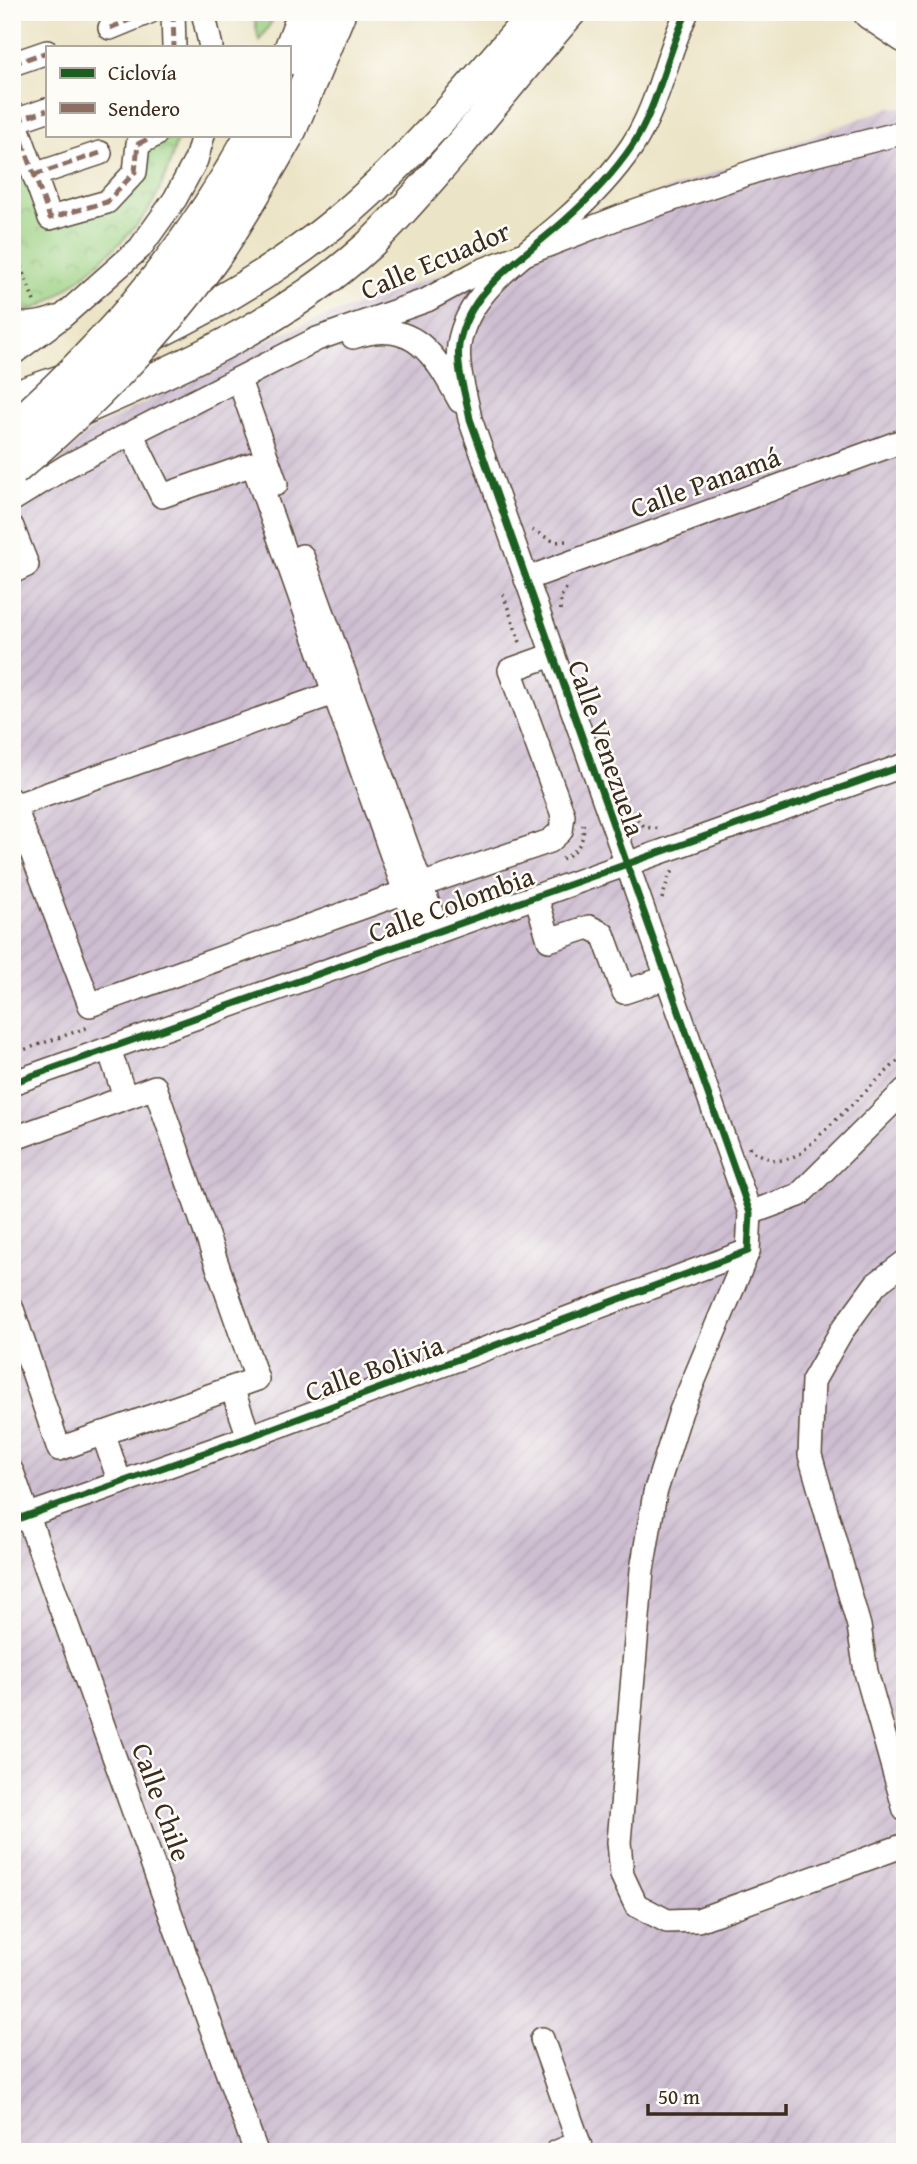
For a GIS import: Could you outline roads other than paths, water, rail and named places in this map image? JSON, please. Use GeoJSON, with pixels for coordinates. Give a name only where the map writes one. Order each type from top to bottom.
{"type":"FeatureCollection","features":[{"type":"Feature","properties":{"kind":"highway"},"geometry":{"type":"LineString","coordinates":[[290,54],[306,12]]}},
{"type":"Feature","properties":{"kind":"highway"},"geometry":{"type":"LineString","coordinates":[[290,127],[338,12]]}},
{"type":"Feature","properties":{"kind":"highway"},"geometry":{"type":"LineString","coordinates":[[871,12],[905,35]]}},
{"type":"Feature","properties":{"kind":"highway"},"geometry":{"type":"LineString","coordinates":[[12,431],[89,358],[153,287],[183,249],[252,136]]}},
{"type":"Feature","properties":{"kind":"highway"},"geometry":{"type":"LineString","coordinates":[[12,469],[94,394],[169,313],[236,221],[285,136]]}},
{"type":"Feature","properties":{"kind":"main road"},"geometry":{"type":"LineString","coordinates":[[12,397],[75,375],[199,313],[278,266],[338,221],[414,149],[535,12]]}},
{"type":"Feature","properties":{"kind":"main road"},"geometry":{"type":"LineString","coordinates":[[12,440],[195,359],[252,329],[317,287],[396,218],[571,12]]}},
{"type":"Feature","properties":{"kind":"street"},"geometry":{"type":"LineString","coordinates":[[110,28],[149,12]]}},
{"type":"Feature","properties":{"kind":"street"},"geometry":{"type":"LineString","coordinates":[[173,12],[174,46]]}},
{"type":"Feature","properties":{"kind":"street"},"geometry":{"type":"LineString","coordinates":[[204,12],[211,46]]}},
{"type":"Feature","properties":{"kind":"street"},"geometry":{"type":"LineString","coordinates":[[470,419],[459,348],[463,327],[471,311],[490,287],[522,256],[590,198],[632,145],[646,121],[687,12]]}},
{"type":"Feature","properties":{"kind":"street"},"geometry":{"type":"LineString","coordinates":[[12,65],[46,52]]}},
{"type":"Feature","properties":{"kind":"street"},"geometry":{"type":"LineString","coordinates":[[46,110],[14,117],[50,218],[107,202],[135,172],[138,144],[153,136]]}},
{"type":"Feature","properties":{"kind":"street","name":"Calle Ecuador"},"geometry":{"type":"LineString","coordinates":[[12,500],[67,466],[317,340],[427,300],[478,272],[620,217],[770,166],[905,132]]}},
{"type":"Feature","properties":{"kind":"street"},"geometry":{"type":"LineString","coordinates":[[15,352],[140,248],[175,199],[196,160],[203,136]]}},
{"type":"Feature","properties":{"kind":"street"},"geometry":{"type":"LineString","coordinates":[[34,175],[100,153]]}},
{"type":"Feature","properties":{"kind":"street"},"geometry":{"type":"LineString","coordinates":[[12,323],[24,325],[52,320]]}},
{"type":"Feature","properties":{"kind":"street"},"geometry":{"type":"LineString","coordinates":[[413,889],[243,378],[368,333],[397,333],[422,344],[437,360],[470,419]]}},
{"type":"Feature","properties":{"kind":"street","name":"Calle Venezuela"},"geometry":{"type":"LineString","coordinates":[[470,419],[750,1213],[748,1251],[681,1411],[655,1493],[641,1584],[620,1842],[622,1875],[636,1905],[667,1921],[698,1920],[905,1845]]}},
{"type":"Feature","properties":{"kind":"street"},"geometry":{"type":"LineString","coordinates":[[132,435],[162,496],[253,464],[334,693],[430,934]]}},
{"type":"Feature","properties":{"kind":"street","name":"Calle Panamá"},"geometry":{"type":"LineString","coordinates":[[526,579],[905,440]]}},
{"type":"Feature","properties":{"kind":"street"},"geometry":{"type":"LineString","coordinates":[[12,527],[27,565],[12,572]]}},
{"type":"Feature","properties":{"kind":"street"},"geometry":{"type":"LineString","coordinates":[[334,693],[13,803],[90,1005],[550,841],[561,831],[563,815],[510,670],[552,655]]}},
{"type":"Feature","properties":{"kind":"street","name":"Calle Colombia"},"geometry":{"type":"LineString","coordinates":[[12,1083],[905,765]]}},
{"type":"Feature","properties":{"kind":"street"},"geometry":{"type":"LineString","coordinates":[[536,896],[548,940],[589,927],[603,934],[624,992],[666,978]]}},
{"type":"Feature","properties":{"kind":"street"},"geometry":{"type":"LineString","coordinates":[[109,1049],[125,1097]]}},
{"type":"Feature","properties":{"kind":"street"},"geometry":{"type":"LineString","coordinates":[[12,1139],[155,1087],[257,1379],[60,1449],[12,1309]]}},
{"type":"Feature","properties":{"kind":"street"},"geometry":{"type":"LineString","coordinates":[[750,1213],[799,1195],[905,1090]]}},
{"type":"Feature","properties":{"kind":"street","name":"Calle Bolivia"},"geometry":{"type":"LineString","coordinates":[[20,1518],[249,1437],[748,1251]]}},
{"type":"Feature","properties":{"kind":"street"},"geometry":{"type":"LineString","coordinates":[[905,1262],[876,1284],[841,1332],[813,1381],[810,1455],[859,1626],[866,1672],[905,1810]]}},
{"type":"Feature","properties":{"kind":"street"},"geometry":{"type":"LineString","coordinates":[[232,1388],[249,1437]]}},
{"type":"Feature","properties":{"kind":"street"},"geometry":{"type":"LineString","coordinates":[[103,1433],[120,1483]]}},
{"type":"Feature","properties":{"kind":"street","name":"Calle Chile"},"geometry":{"type":"LineString","coordinates":[[12,1472],[20,1518],[256,2152]]}},
{"type":"Feature","properties":{"kind":"street"},"geometry":{"type":"LineString","coordinates":[[542,2039],[581,2148],[557,2152]]}}]}
